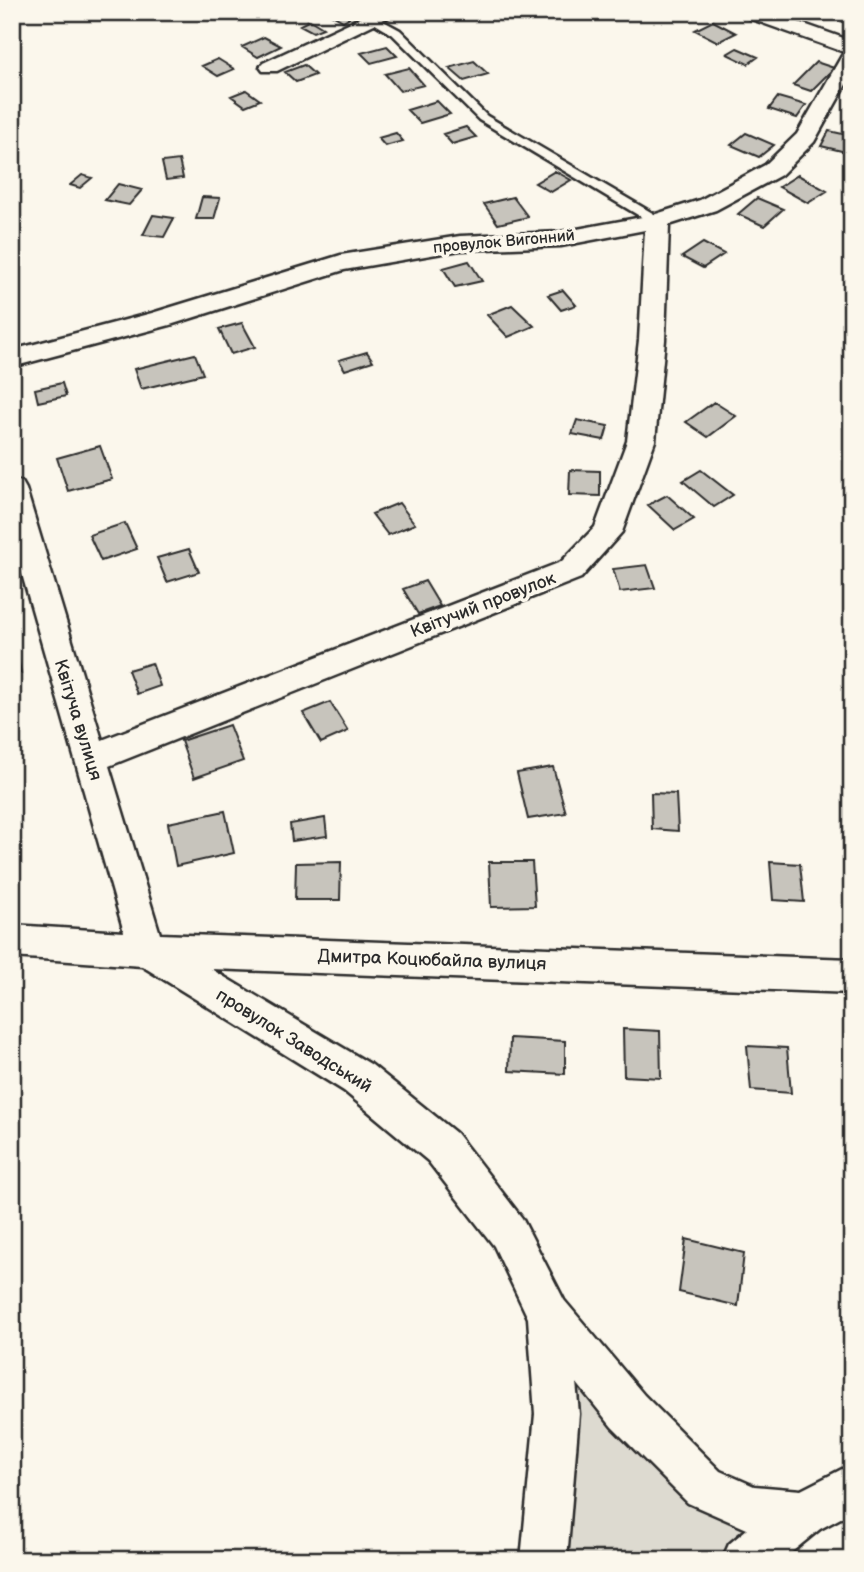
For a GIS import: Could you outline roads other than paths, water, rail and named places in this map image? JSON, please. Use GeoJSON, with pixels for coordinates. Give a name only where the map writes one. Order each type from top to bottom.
{"type":"FeatureCollection","features":[{"type":"Feature","properties":{"kind":"street"},"geometry":{"type":"LineString","coordinates":[[750,12],[852,48]]}},
{"type":"Feature","properties":{"kind":"street"},"geometry":{"type":"LineString","coordinates":[[270,67],[382,16]]}},
{"type":"Feature","properties":{"kind":"street","name":"провулок Вигонний"},"geometry":{"type":"LineString","coordinates":[[12,359],[161,319],[341,263],[460,243],[561,239],[657,221],[708,205],[773,170],[806,136],[852,55]]}},
{"type":"Feature","properties":{"kind":"street","name":"Квітучий провулок"},"geometry":{"type":"LineString","coordinates":[[90,759],[571,570],[608,532],[641,441],[652,340],[657,221]]}},
{"type":"Feature","properties":{"kind":"street","name":"Квітуча вулиця"},"geometry":{"type":"LineString","coordinates":[[12,489],[147,950]]}},
{"type":"Feature","properties":{"kind":"street","name":"Дмитра Коцюбайла вулиця"},"geometry":{"type":"LineString","coordinates":[[12,941],[147,950],[852,976]]}},
{"type":"Feature","properties":{"kind":"street","name":"провулок Заводський"},"geometry":{"type":"LineString","coordinates":[[147,950],[358,1078],[442,1147],[509,1232],[549,1315]]}},
{"type":"Feature","properties":{"kind":"street"},"geometry":{"type":"LineString","coordinates":[[549,1315],[628,1411],[704,1487],[752,1509],[804,1513]]}},
{"type":"Feature","properties":{"kind":"street"},"geometry":{"type":"LineString","coordinates":[[544,1560],[557,1415],[549,1315]]}},
{"type":"Feature","properties":{"kind":"street"},"geometry":{"type":"LineString","coordinates":[[745,1560],[804,1513],[852,1488]]}},
{"type":"Feature","properties":{"kind":"lane"},"geometry":{"type":"LineString","coordinates":[[382,16],[483,118],[657,221]]}}]}
